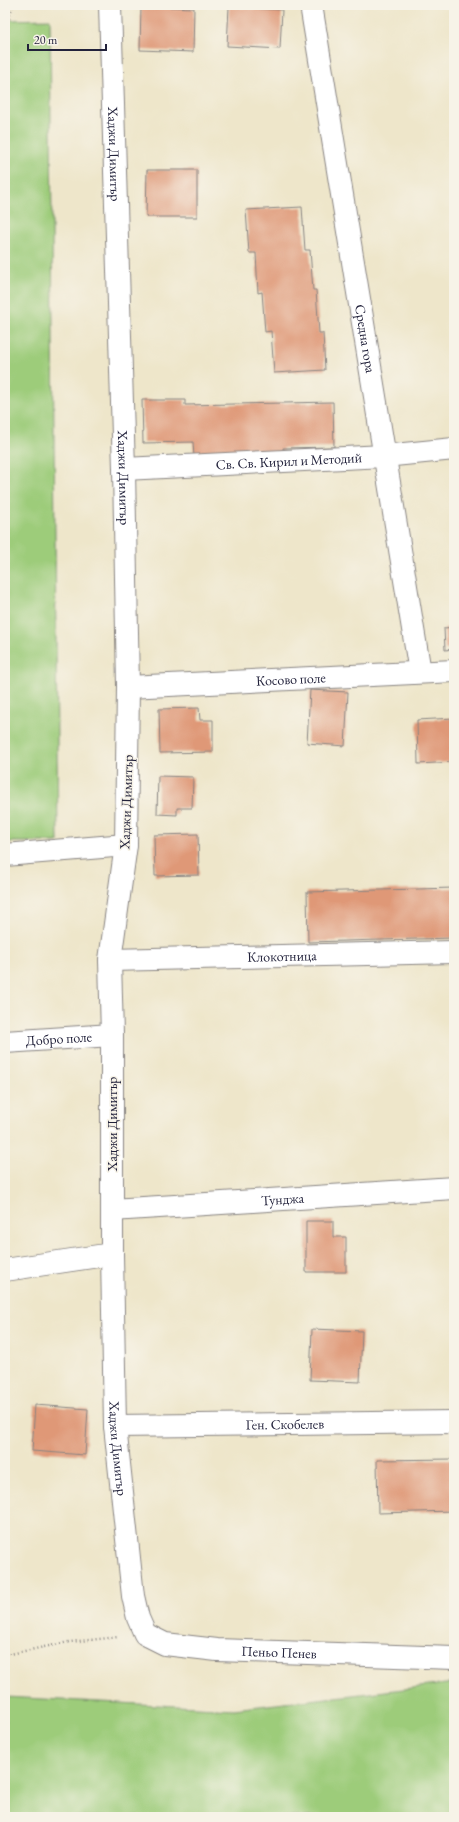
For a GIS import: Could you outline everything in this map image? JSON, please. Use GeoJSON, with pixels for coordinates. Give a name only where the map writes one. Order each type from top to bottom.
{"type":"FeatureCollection","features":[{"type":"Feature","properties":{"kind":"street","name":"Хаджи Димитър"},"geometry":{"type":"LineString","coordinates":[[110,5],[124,469],[128,686],[126,845],[110,960],[112,1034],[112,1254],[115,1426],[133,1596],[138,1618],[145,1634]]}},
{"type":"Feature","properties":{"kind":"street","name":"Средна гора"},"geometry":{"type":"LineString","coordinates":[[312,5],[420,672]]}},
{"type":"Feature","properties":{"kind":"street","name":"Св. Св. Кирил и Методий"},"geometry":{"type":"LineString","coordinates":[[124,469],[384,456],[454,449]]}},
{"type":"Feature","properties":{"kind":"street","name":"Косово поле"},"geometry":{"type":"LineString","coordinates":[[128,686],[454,671]]}},
{"type":"Feature","properties":{"kind":"street"},"geometry":{"type":"LineString","coordinates":[[5,855],[126,845]]}},
{"type":"Feature","properties":{"kind":"street","name":"Клокотница"},"geometry":{"type":"LineString","coordinates":[[110,960],[454,952]]}},
{"type":"Feature","properties":{"kind":"street","name":"Добро поле"},"geometry":{"type":"LineString","coordinates":[[5,1042],[112,1034]]}},
{"type":"Feature","properties":{"kind":"street","name":"Тунджа"},"geometry":{"type":"LineString","coordinates":[[112,1210],[454,1188]]}},
{"type":"Feature","properties":{"kind":"street"},"geometry":{"type":"LineString","coordinates":[[5,1270],[112,1254]]}},
{"type":"Feature","properties":{"kind":"street","name":"Ген. Скобелев"},"geometry":{"type":"LineString","coordinates":[[115,1426],[454,1422]]}},
{"type":"Feature","properties":{"kind":"street","name":"Пеньо Пенев"},"geometry":{"type":"LineString","coordinates":[[145,1634],[165,1644],[217,1650],[454,1658]]}},
{"type":"Feature","properties":{"kind":"path"},"geometry":{"type":"LineString","coordinates":[[5,30],[13,5]]}},
{"type":"Feature","properties":{"kind":"path"},"geometry":{"type":"LineString","coordinates":[[5,1655],[69,1642],[145,1634]]}},
{"type":"Feature","properties":{"kind":"green space"},"geometry":{"type":"Polygon","coordinates":[[[50,19],[58,842],[5,842],[5,20],[50,19]]]}},
{"type":"Feature","properties":{"kind":"green space"},"geometry":{"type":"Polygon","coordinates":[[[454,1683],[454,1817],[5,1817],[5,1697],[234,1709],[454,1683]]]}},
{"type":"Feature","properties":{"kind":"building"},"geometry":{"type":"Polygon","coordinates":[[[141,6],[194,8],[193,52],[140,50],[141,6]]]}},
{"type":"Feature","properties":{"kind":"building"},"geometry":{"type":"Polygon","coordinates":[[[229,7],[282,10],[280,49],[227,46],[229,7]]]}},
{"type":"Feature","properties":{"kind":"building"},"geometry":{"type":"Polygon","coordinates":[[[147,170],[197,170],[197,217],[146,217],[147,170]]]}},
{"type":"Feature","properties":{"kind":"building"},"geometry":{"type":"Polygon","coordinates":[[[302,207],[305,250],[310,250],[313,290],[316,290],[319,333],[323,333],[325,370],[274,373],[271,331],[265,332],[262,292],[258,293],[256,253],[249,253],[246,210],[302,207]]]}},
{"type":"Feature","properties":{"kind":"building"},"geometry":{"type":"Polygon","coordinates":[[[142,400],[185,400],[185,405],[333,402],[334,447],[283,448],[284,455],[194,457],[193,442],[143,443],[142,400]]]}},
{"type":"Feature","properties":{"kind":"building"},"geometry":{"type":"Polygon","coordinates":[[[454,627],[454,649],[445,650],[444,628],[454,627]]]}},
{"type":"Feature","properties":{"kind":"building"},"geometry":{"type":"Polygon","coordinates":[[[310,690],[348,692],[345,746],[307,743],[310,690]]]}},
{"type":"Feature","properties":{"kind":"building"},"geometry":{"type":"Polygon","coordinates":[[[199,708],[200,720],[213,720],[213,752],[160,753],[159,709],[199,708]]]}},
{"type":"Feature","properties":{"kind":"building"},"geometry":{"type":"Polygon","coordinates":[[[454,718],[454,762],[418,764],[417,720],[454,718]]]}},
{"type":"Feature","properties":{"kind":"building"},"geometry":{"type":"Polygon","coordinates":[[[158,776],[193,777],[192,808],[177,808],[177,815],[157,814],[158,776]]]}},
{"type":"Feature","properties":{"kind":"building"},"geometry":{"type":"Polygon","coordinates":[[[198,834],[199,875],[155,876],[154,835],[198,834]]]}},
{"type":"Feature","properties":{"kind":"building"},"geometry":{"type":"Polygon","coordinates":[[[454,888],[454,938],[308,942],[307,892],[454,888]]]}},
{"type":"Feature","properties":{"kind":"building"},"geometry":{"type":"Polygon","coordinates":[[[306,1221],[333,1221],[333,1237],[346,1237],[346,1272],[306,1272],[306,1221]]]}},
{"type":"Feature","properties":{"kind":"building"},"geometry":{"type":"Polygon","coordinates":[[[312,1329],[362,1331],[360,1382],[310,1380],[312,1329]]]}},
{"type":"Feature","properties":{"kind":"building"},"geometry":{"type":"Polygon","coordinates":[[[35,1405],[88,1409],[85,1455],[32,1451],[35,1405]]]}},
{"type":"Feature","properties":{"kind":"building"},"geometry":{"type":"Polygon","coordinates":[[[454,1459],[454,1511],[378,1513],[377,1460],[454,1459]]]}}]}
